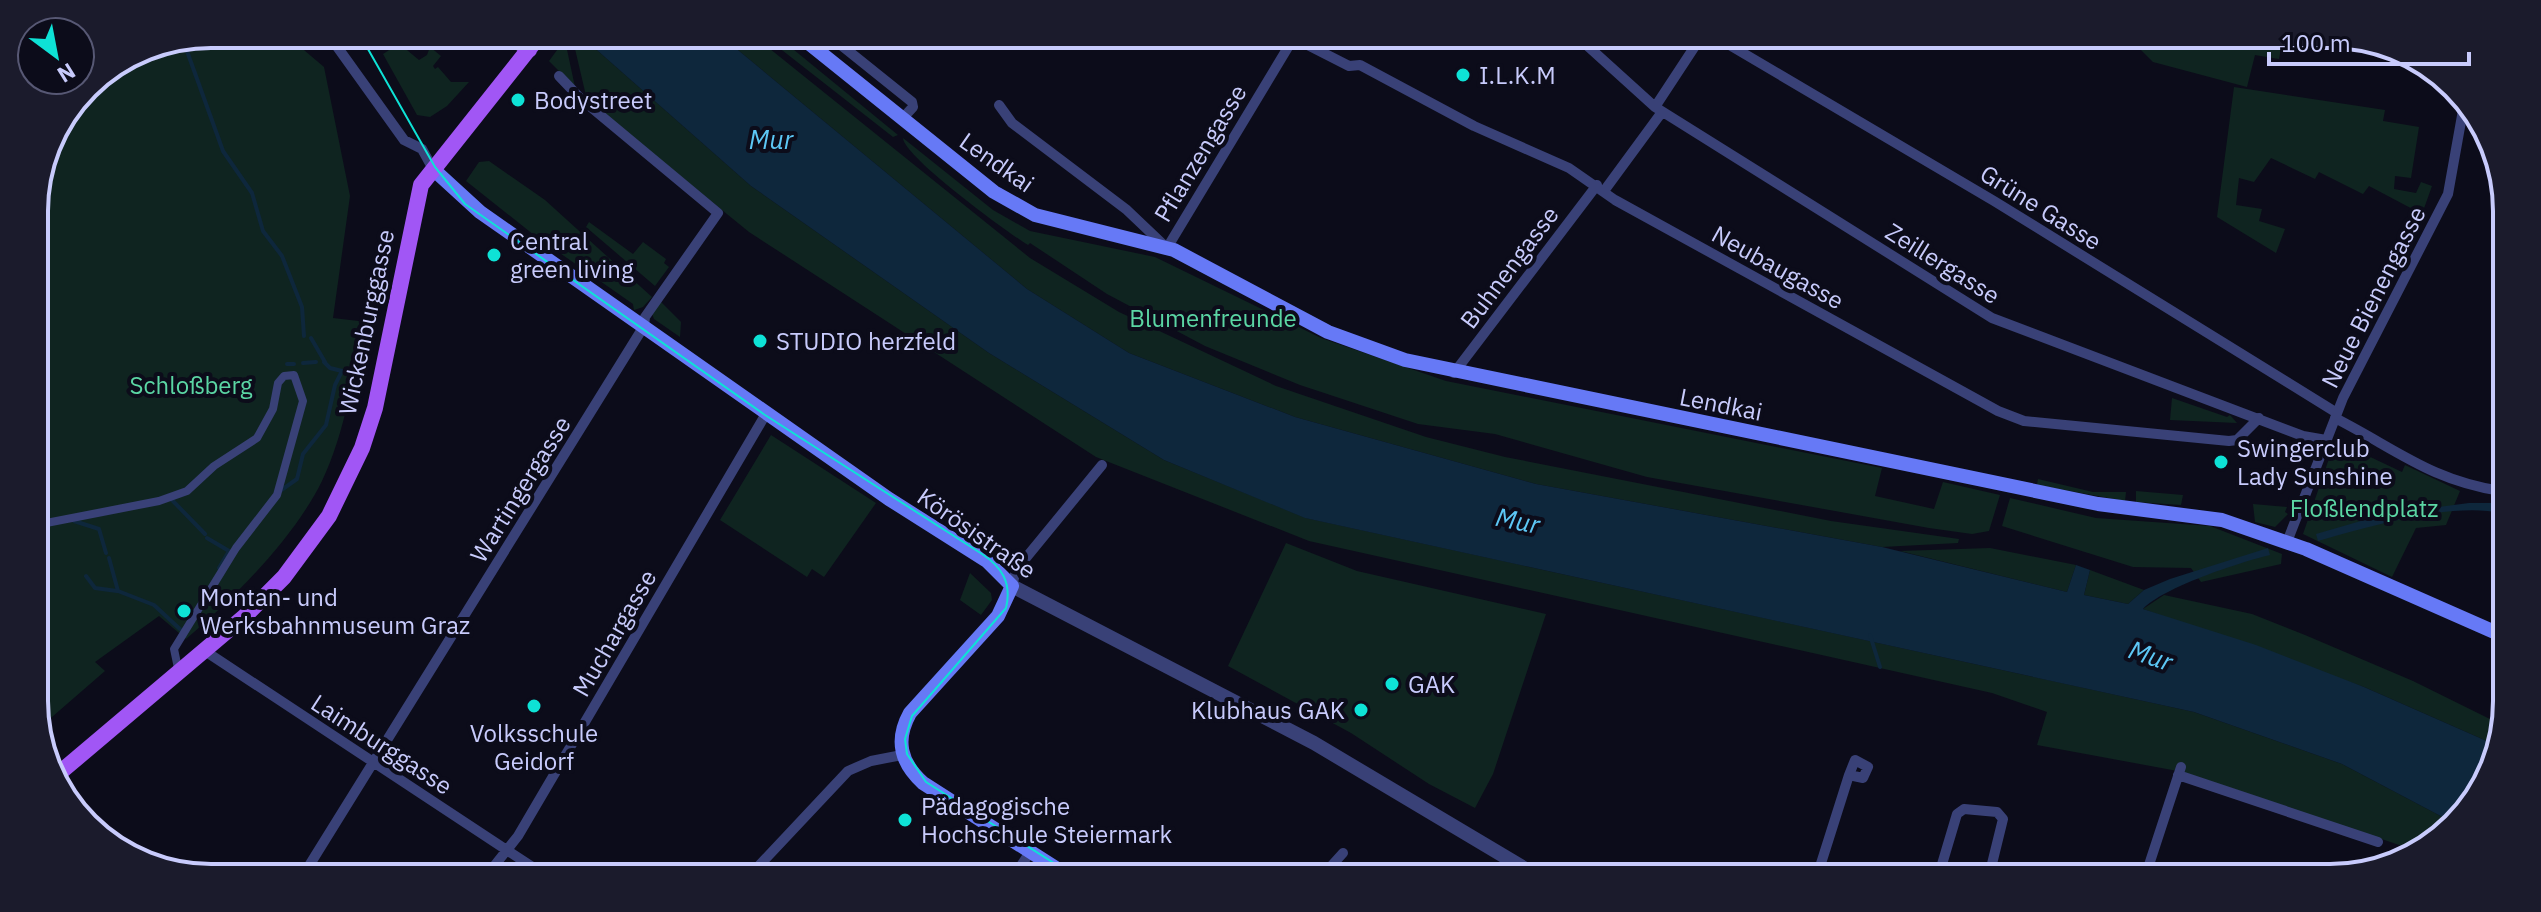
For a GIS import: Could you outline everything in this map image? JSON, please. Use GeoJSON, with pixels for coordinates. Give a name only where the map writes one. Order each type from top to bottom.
{"type":"FeatureCollection","features":[{"type":"Feature","properties":{"kind":"main road","name":"Lendkai"},"geometry":{"type":"LineString","coordinates":[[815,48],[994,192],[1035,215],[1167,248],[1328,332],[1405,360],[1454,373],[2098,504],[2205,516],[2287,542],[2493,631]]}},
{"type":"Feature","properties":{"kind":"main road","name":"Wickenburggasse"},"geometry":{"type":"LineString","coordinates":[[64,769],[245,616],[309,545],[357,460],[386,367],[415,202],[421,185],[529,50]]}},
{"type":"Feature","properties":{"kind":"main road","name":"Körösistraße"},"geometry":{"type":"LineString","coordinates":[[433,169],[473,207],[889,499],[987,561],[1012,586]]}},
{"type":"Feature","properties":{"kind":"main road"},"geometry":{"type":"LineString","coordinates":[[1012,586],[998,616],[905,722],[902,755],[923,783],[1049,864]]}},
{"type":"Feature","properties":{"kind":"street"},"geometry":{"type":"LineString","coordinates":[[338,48],[404,140],[422,149],[433,169]]}},
{"type":"Feature","properties":{"kind":"street"},"geometry":{"type":"LineString","coordinates":[[845,48],[912,102],[913,107],[902,119]]}},
{"type":"Feature","properties":{"kind":"street","name":"Pflanzengasse"},"geometry":{"type":"LineString","coordinates":[[1167,248],[1289,48]]}},
{"type":"Feature","properties":{"kind":"street","name":"Neubaugasse"},"geometry":{"type":"LineString","coordinates":[[1313,48],[1349,66],[1360,65],[1600,188],[1998,411],[2024,421],[2229,441],[2237,440],[2259,418]]}},
{"type":"Feature","properties":{"kind":"street","name":"Zeillergasse"},"geometry":{"type":"LineString","coordinates":[[1590,48],[1659,109],[1992,318],[2303,436],[2326,440]]}},
{"type":"Feature","properties":{"kind":"street","name":"Buhnengasse"},"geometry":{"type":"LineString","coordinates":[[1454,373],[1659,109],[1694,48]]}},
{"type":"Feature","properties":{"kind":"street","name":"Grüne Gasse"},"geometry":{"type":"LineString","coordinates":[[1735,48],[1994,201],[2336,415]]}},
{"type":"Feature","properties":{"kind":"street","name":"Wartingergasse"},"geometry":{"type":"LineString","coordinates":[[310,864],[644,326],[645,317],[718,213],[581,99],[559,76]]}},
{"type":"Feature","properties":{"kind":"street","name":"Lendkai"},"geometry":{"type":"LineString","coordinates":[[999,105],[1012,123],[1127,210],[1167,248]]}},
{"type":"Feature","properties":{"kind":"street","name":"Neue Bienengasse"},"geometry":{"type":"LineString","coordinates":[[2336,415],[2448,194],[2462,116]]}},
{"type":"Feature","properties":{"kind":"street"},"geometry":{"type":"LineString","coordinates":[[48,523],[159,501],[187,491],[214,466],[257,438],[273,409],[278,383],[284,376],[294,375],[303,401],[277,495],[236,548],[174,649],[179,673]]}},
{"type":"Feature","properties":{"kind":"street","name":"Muchargasse"},"geometry":{"type":"LineString","coordinates":[[496,864],[508,851],[767,412]]}},
{"type":"Feature","properties":{"kind":"street"},"geometry":{"type":"LineString","coordinates":[[2287,542],[2336,415],[2418,467],[2464,485],[2493,490]]}},
{"type":"Feature","properties":{"kind":"street"},"geometry":{"type":"LineString","coordinates":[[1012,586],[1016,570],[1102,465]]}},
{"type":"Feature","properties":{"kind":"street","name":"Körösistraße"},"geometry":{"type":"LineString","coordinates":[[1012,586],[1314,743],[1517,864]]}},
{"type":"Feature","properties":{"kind":"street","name":"Laimburggasse"},"geometry":{"type":"LineString","coordinates":[[205,651],[528,864]]}},
{"type":"Feature","properties":{"kind":"street"},"geometry":{"type":"LineString","coordinates":[[761,864],[848,771],[871,761],[902,755]]}},
{"type":"Feature","properties":{"kind":"street"},"geometry":{"type":"LineString","coordinates":[[1821,864],[1855,760],[1868,767]]}},
{"type":"Feature","properties":{"kind":"street"},"geometry":{"type":"LineString","coordinates":[[2149,864],[2180,771],[2378,842]]}},
{"type":"Feature","properties":{"kind":"street"},"geometry":{"type":"LineString","coordinates":[[1942,864],[1957,814],[1964,809],[1997,812],[2003,819],[1992,864]]}},
{"type":"Feature","properties":{"kind":"street"},"geometry":{"type":"LineString","coordinates":[[1022,864],[1030,852]]}},
{"type":"Feature","properties":{"kind":"street"},"geometry":{"type":"LineString","coordinates":[[1333,864],[1343,853]]}},
{"type":"Feature","properties":{"kind":"green space","name":"Schloßberg"},"geometry":{"type":"Polygon","coordinates":[[[302,48],[324,67],[350,196],[333,318],[367,322],[337,443],[322,481],[296,524],[224,605],[186,639],[159,616],[95,662],[105,671],[49,720],[48,201],[57,159],[65,139],[88,104],[104,88],[149,60],[190,49],[302,48]]]}},
{"type":"Feature","properties":{"kind":"green space"},"geometry":{"type":"Polygon","coordinates":[[[392,48],[404,48],[419,60],[431,48],[441,56],[433,66],[435,69],[438,67],[451,82],[469,82],[447,106],[430,117],[417,115],[383,54],[392,48]]]}},
{"type":"Feature","properties":{"kind":"green space"},"geometry":{"type":"Polygon","coordinates":[[[559,48],[567,48],[575,87],[549,61],[559,48]]]}},
{"type":"Feature","properties":{"kind":"green space"},"geometry":{"type":"Polygon","coordinates":[[[575,48],[595,48],[751,186],[989,353],[1164,460],[1306,518],[2194,712],[2342,764],[2443,817],[2403,846],[2183,772],[2037,745],[2047,712],[1992,693],[1309,541],[1096,457],[749,232],[587,100],[575,48]]]}},
{"type":"Feature","properties":{"kind":"green space"},"geometry":{"type":"Polygon","coordinates":[[[736,48],[769,48],[1030,258],[1119,312],[1276,386],[1426,437],[1505,457],[1831,521],[1959,539],[1958,543],[1882,547],[1536,484],[1295,417],[1129,353],[1027,289],[736,48]]]}},
{"type":"Feature","properties":{"kind":"green space"},"geometry":{"type":"Polygon","coordinates":[[[779,48],[792,48],[898,135],[893,137],[779,48]]]}},
{"type":"Feature","properties":{"kind":"green space"},"geometry":{"type":"Polygon","coordinates":[[[2139,48],[2281,48],[2279,59],[2255,55],[2247,87],[2153,62],[2139,48]]]}},
{"type":"Feature","properties":{"kind":"green space"},"geometry":{"type":"Polygon","coordinates":[[[2234,87],[2385,110],[2383,121],[2419,127],[2411,178],[2395,176],[2394,189],[2416,193],[2421,182],[2432,186],[2422,214],[2369,186],[2363,194],[2319,172],[2315,179],[2271,158],[2254,182],[2239,178],[2236,205],[2262,209],[2259,221],[2285,229],[2276,253],[2217,217],[2234,87]]]}},
{"type":"Feature","properties":{"kind":"green space","name":"Blumenfreunde"},"geometry":{"type":"Polygon","coordinates":[[[903,138],[993,210],[1030,231],[1155,257],[1321,338],[1446,381],[1882,468],[1875,496],[1934,509],[1943,482],[2000,495],[1989,531],[1972,534],[1929,528],[1647,477],[1495,434],[1418,424],[1300,385],[1205,346],[1107,294],[1030,243],[1028,245],[937,177],[908,148],[903,138]]]}},
{"type":"Feature","properties":{"kind":"green space"},"geometry":{"type":"Polygon","coordinates":[[[489,161],[545,200],[652,297],[643,307],[634,310],[633,304],[534,235],[466,181],[479,162],[489,161]]]}},
{"type":"Feature","properties":{"kind":"green space"},"geometry":{"type":"Polygon","coordinates":[[[589,222],[633,254],[643,242],[666,259],[664,263],[669,267],[655,286],[586,227],[589,222]]]}},
{"type":"Feature","properties":{"kind":"green space"},"geometry":{"type":"Polygon","coordinates":[[[660,301],[681,322],[680,337],[654,319],[652,314],[660,301]]]}},
{"type":"Feature","properties":{"kind":"green space"},"geometry":{"type":"Polygon","coordinates":[[[2172,398],[2227,417],[2230,415],[2237,423],[2170,420],[2172,398]]]}},
{"type":"Feature","properties":{"kind":"green space"},"geometry":{"type":"Polygon","coordinates":[[[771,435],[876,503],[824,577],[812,569],[807,577],[720,520],[771,435]]]}},
{"type":"Feature","properties":{"kind":"green space","name":"Floßlendplatz"},"geometry":{"type":"Polygon","coordinates":[[[2345,445],[2402,472],[2405,465],[2460,491],[2446,525],[2416,528],[2392,577],[2303,534],[2332,450],[2341,453],[2345,445]]]}},
{"type":"Feature","properties":{"kind":"green space"},"geometry":{"type":"Polygon","coordinates":[[[2038,479],[2093,492],[2126,492],[2125,501],[2037,485],[2038,479]]]}},
{"type":"Feature","properties":{"kind":"green space"},"geometry":{"type":"Polygon","coordinates":[[[2136,491],[2183,495],[2181,505],[2136,502],[2136,491]]]}},
{"type":"Feature","properties":{"kind":"green space"},"geometry":{"type":"Polygon","coordinates":[[[2010,498],[2096,518],[2210,526],[2282,554],[2281,564],[2201,582],[2191,568],[2133,567],[2002,526],[2010,498]]]}},
{"type":"Feature","properties":{"kind":"green space"},"geometry":{"type":"Polygon","coordinates":[[[2253,504],[2287,507],[2285,512],[2288,514],[2275,527],[2255,522],[2253,504]]]}},
{"type":"Feature","properties":{"kind":"green space","name":"GAK"},"geometry":{"type":"Polygon","coordinates":[[[1286,543],[1357,571],[1546,614],[1493,774],[1475,808],[1429,784],[1351,733],[1228,666],[1286,543]]]}},
{"type":"Feature","properties":{"kind":"green space"},"geometry":{"type":"Polygon","coordinates":[[[1990,548],[2076,565],[2067,592],[1900,551],[1990,548]]]}},
{"type":"Feature","properties":{"kind":"green space"},"geometry":{"type":"Polygon","coordinates":[[[2090,570],[2144,590],[2128,604],[2084,595],[2090,570]]]}},
{"type":"Feature","properties":{"kind":"green space"},"geometry":{"type":"Polygon","coordinates":[[[970,573],[991,593],[992,600],[981,615],[960,600],[970,573]]]}},
{"type":"Feature","properties":{"kind":"green space"},"geometry":{"type":"Polygon","coordinates":[[[2164,595],[2252,614],[2413,681],[2492,720],[2487,741],[2364,687],[2143,609],[2164,595]]]}},
{"type":"Feature","properties":{"kind":"water","name":"Mur"},"geometry":{"type":"Polygon","coordinates":[[[595,48],[736,48],[1027,289],[1129,353],[1295,417],[1536,484],[1882,547],[2067,592],[2076,565],[2090,570],[2084,595],[2128,604],[2144,590],[2170,579],[2268,548],[2270,555],[2184,585],[2143,609],[2256,645],[2364,687],[2487,741],[2484,753],[2471,782],[2443,817],[2342,764],[2194,712],[1305,518],[1164,460],[989,353],[751,186],[595,48]]]}},
{"type":"Feature","properties":{"kind":"water"},"geometry":{"type":"Polygon","coordinates":[[[2469,503],[2493,503],[2493,512],[2434,513],[2318,541],[2316,534],[2385,514],[2469,503]]]}},
{"type":"Feature","properties":{"kind":"waterway"},"geometry":{"type":"LineString","coordinates":[[186,50],[223,151],[252,193],[263,231],[282,256],[302,307],[304,336]]}},
{"type":"Feature","properties":{"kind":"waterway"},"geometry":{"type":"LineString","coordinates":[[311,338],[325,362]]}},
{"type":"Feature","properties":{"kind":"waterway"},"geometry":{"type":"LineString","coordinates":[[303,363],[316,362]]}},
{"type":"Feature","properties":{"kind":"waterway"},"geometry":{"type":"LineString","coordinates":[[280,491],[297,479],[303,454],[326,425],[335,385],[342,371],[330,368],[324,362]]}},
{"type":"Feature","properties":{"kind":"waterway"},"geometry":{"type":"LineString","coordinates":[[287,364],[294,364]]}},
{"type":"Feature","properties":{"kind":"waterway"},"geometry":{"type":"LineString","coordinates":[[171,499],[205,534]]}},
{"type":"Feature","properties":{"kind":"waterway"},"geometry":{"type":"LineString","coordinates":[[74,521],[99,529],[106,553]]}},
{"type":"Feature","properties":{"kind":"waterway"},"geometry":{"type":"LineString","coordinates":[[207,538],[229,551],[219,568]]}},
{"type":"Feature","properties":{"kind":"waterway"},"geometry":{"type":"LineString","coordinates":[[109,558],[118,591],[154,605],[182,631]]}},
{"type":"Feature","properties":{"kind":"waterway"},"geometry":{"type":"LineString","coordinates":[[86,576],[95,588],[117,591]]}},
{"type":"Feature","properties":{"kind":"waterway"},"geometry":{"type":"LineString","coordinates":[[1870,635],[1880,667]]}},
{"type":"Feature","properties":{"kind":"tram line"},"geometry":{"type":"LineString","coordinates":[[367,48],[435,167],[465,204],[765,415],[995,564],[1006,583],[1006,608],[912,716],[905,739],[907,754],[926,782],[1055,864]]}},
{"type":"Feature","properties":{"kind":"place","name":"I.L.K.M"},"geometry":{"type":"Point","coordinates":[1463,75]}},
{"type":"Feature","properties":{"kind":"place","name":"Bodystreet"},"geometry":{"type":"Point","coordinates":[518,100]}},
{"type":"Feature","properties":{"kind":"place","name":"Central green living"},"geometry":{"type":"Point","coordinates":[494,255]}},
{"type":"Feature","properties":{"kind":"place","name":"STUDIO herzfeld"},"geometry":{"type":"Point","coordinates":[760,341]}},
{"type":"Feature","properties":{"kind":"place","name":"Swingerclub Lady Sunshine"},"geometry":{"type":"Point","coordinates":[2221,462]}},
{"type":"Feature","properties":{"kind":"place","name":"Montan- und Werksbahnmuseum Graz"},"geometry":{"type":"Point","coordinates":[184,611]}},
{"type":"Feature","properties":{"kind":"place","name":"GAK"},"geometry":{"type":"Point","coordinates":[1392,684]}},
{"type":"Feature","properties":{"kind":"place","name":"Volksschule Geidorf"},"geometry":{"type":"Point","coordinates":[534,706]}},
{"type":"Feature","properties":{"kind":"place","name":"Klubhaus GAK"},"geometry":{"type":"Point","coordinates":[1361,710]}},
{"type":"Feature","properties":{"kind":"place","name":"Pädagogische Hochschule Steiermark"},"geometry":{"type":"Point","coordinates":[905,820]}}]}
